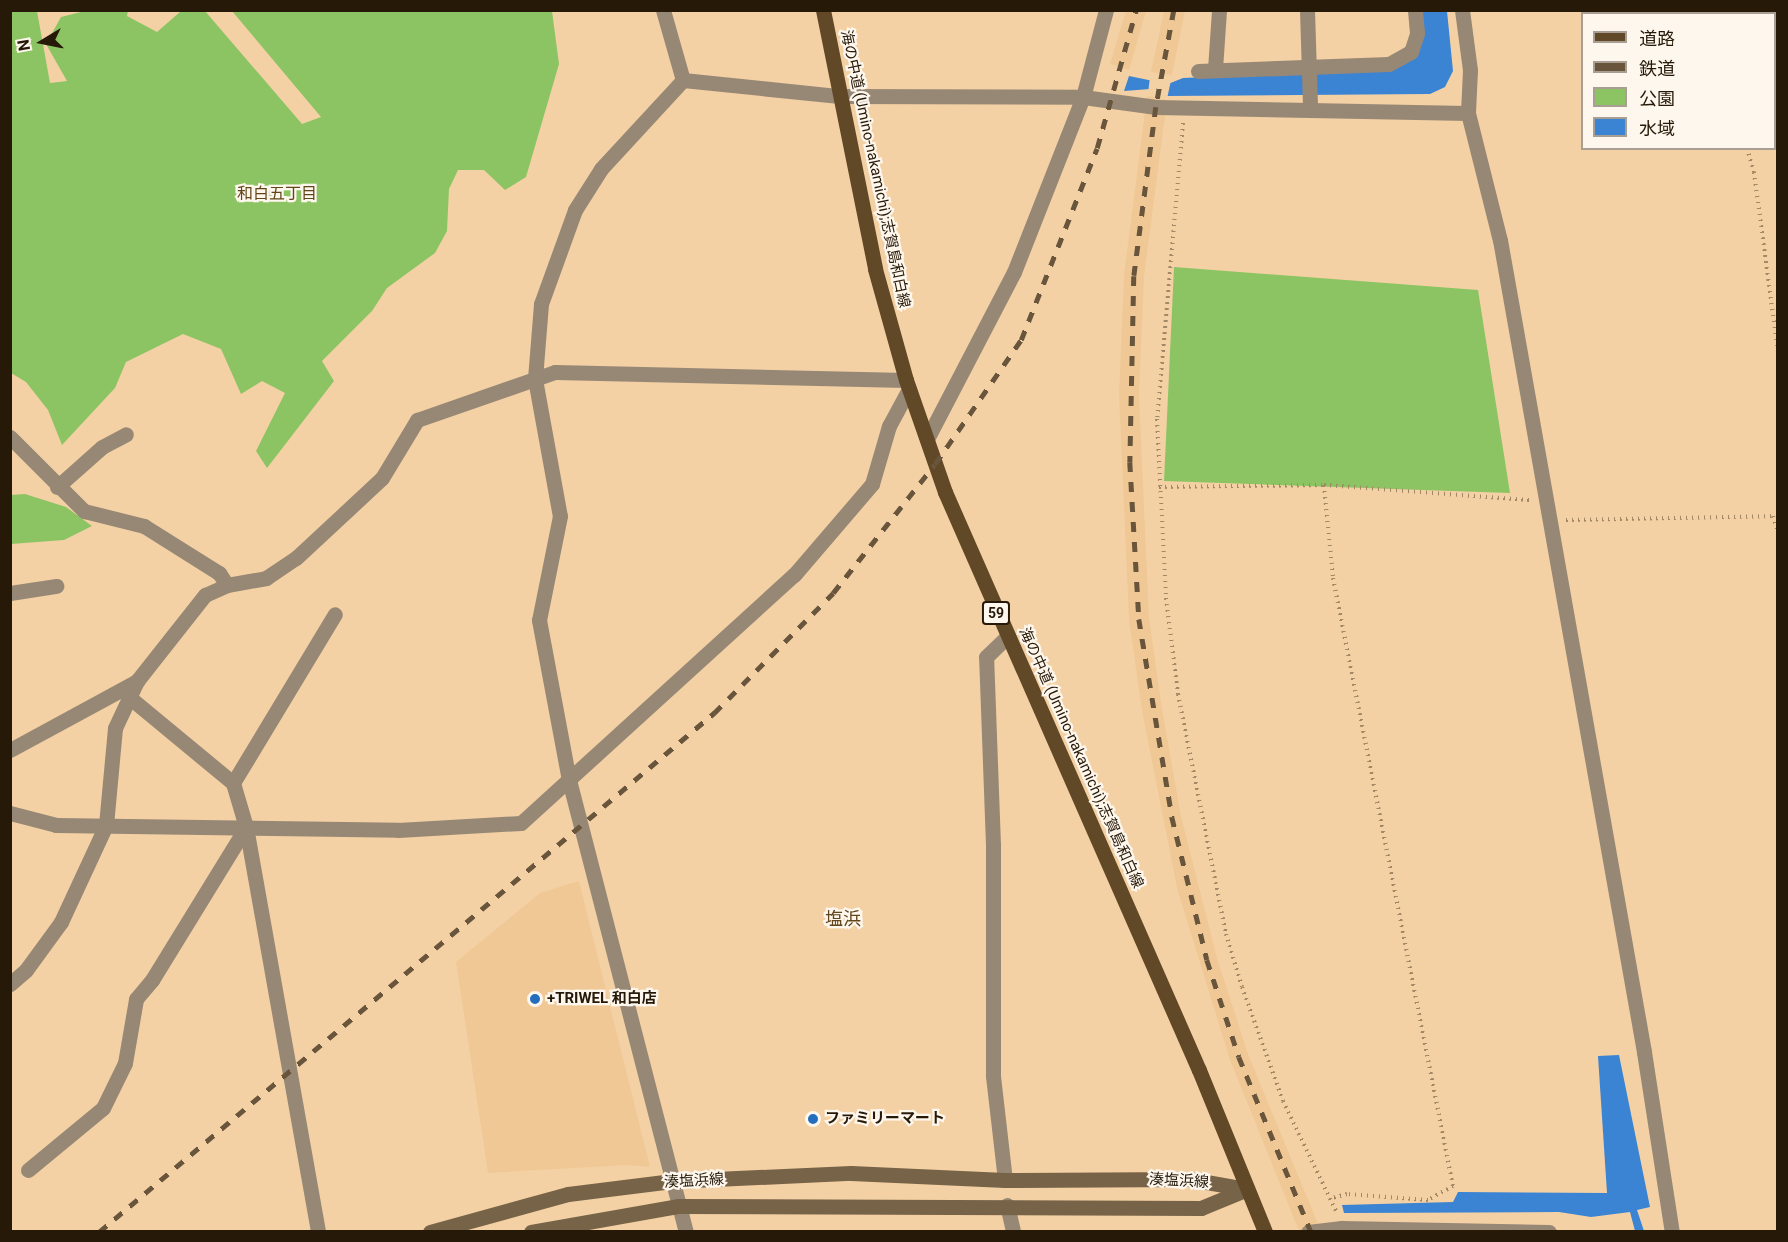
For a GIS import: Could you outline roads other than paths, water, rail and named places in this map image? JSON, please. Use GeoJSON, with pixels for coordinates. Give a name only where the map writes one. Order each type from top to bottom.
{"type":"FeatureCollection","features":[{"type":"Feature","properties":{"kind":"main road","name":"海の中道 (Umino-nakamichi);志賀島和白線"},"geometry":{"type":"LineString","coordinates":[[823,10],[875,268],[907,384],[959,530],[1199,1070],[1265,1232]]}},
{"type":"Feature","properties":{"kind":"main road","name":"湊塩浜線"},"geometry":{"type":"LineString","coordinates":[[430,1232],[568,1194],[672,1181],[851,1173],[1005,1180],[1189,1179],[1247,1189]]}},
{"type":"Feature","properties":{"kind":"main road","name":"湊塩浜線"},"geometry":{"type":"LineString","coordinates":[[531,1232],[679,1206],[1006,1205],[1201,1208],[1247,1189]]}},
{"type":"Feature","properties":{"kind":"street"},"geometry":{"type":"LineString","coordinates":[[663,10],[683,80]]}},
{"type":"Feature","properties":{"kind":"street"},"geometry":{"type":"LineString","coordinates":[[927,439],[1014,272],[1083,97],[1106,10]]}},
{"type":"Feature","properties":{"kind":"street"},"geometry":{"type":"LineString","coordinates":[[1215,69],[1219,10]]}},
{"type":"Feature","properties":{"kind":"street"},"geometry":{"type":"LineString","coordinates":[[1306,10],[1310,108]]}},
{"type":"Feature","properties":{"kind":"street"},"geometry":{"type":"LineString","coordinates":[[1198,71],[1309,67],[1401,60],[1411,52],[1417,33],[1415,10]]}},
{"type":"Feature","properties":{"kind":"street"},"geometry":{"type":"LineString","coordinates":[[1462,10],[1470,70],[1468,113],[1500,240],[1644,1052],[1672,1232]]}},
{"type":"Feature","properties":{"kind":"street"},"geometry":{"type":"LineString","coordinates":[[683,80],[839,96],[1083,97],[1156,107],[1310,108],[1468,113]]}},
{"type":"Feature","properties":{"kind":"street"},"geometry":{"type":"LineString","coordinates":[[683,80],[601,169],[575,210],[541,304],[535,379],[560,516],[539,620],[569,780],[686,1232]]}},
{"type":"Feature","properties":{"kind":"street"},"geometry":{"type":"LineString","coordinates":[[10,813],[56,825],[106,825],[246,827],[398,830],[521,822],[794,575],[872,484],[889,426],[907,384],[555,372],[417,420],[382,478],[296,558],[266,578],[227,585],[205,595],[136,681],[115,728],[106,825],[61,922],[26,970],[10,984]]}},
{"type":"Feature","properties":{"kind":"street"},"geometry":{"type":"LineString","coordinates":[[57,487],[102,447],[126,434]]}},
{"type":"Feature","properties":{"kind":"street"},"geometry":{"type":"LineString","coordinates":[[10,437],[57,487],[84,511],[144,526],[219,573],[227,585]]}},
{"type":"Feature","properties":{"kind":"street"},"geometry":{"type":"LineString","coordinates":[[10,594],[56,586]]}},
{"type":"Feature","properties":{"kind":"street"},"geometry":{"type":"LineString","coordinates":[[233,783],[336,614]]}},
{"type":"Feature","properties":{"kind":"street"},"geometry":{"type":"LineString","coordinates":[[1005,1180],[993,1076],[993,845],[986,657],[1007,637]]}},
{"type":"Feature","properties":{"kind":"street"},"geometry":{"type":"LineString","coordinates":[[10,750],[136,681]]}},
{"type":"Feature","properties":{"kind":"street"},"geometry":{"type":"LineString","coordinates":[[129,697],[233,783],[246,827],[318,1232]]}},
{"type":"Feature","properties":{"kind":"street"},"geometry":{"type":"LineString","coordinates":[[28,1170],[103,1108],[125,1063],[136,999],[152,980],[246,827]]}},
{"type":"Feature","properties":{"kind":"street"},"geometry":{"type":"LineString","coordinates":[[1006,1205],[1013,1232]]}},
{"type":"Feature","properties":{"kind":"street"},"geometry":{"type":"LineString","coordinates":[[1308,1232],[1342,1228],[1549,1232]]}},
{"type":"Feature","properties":{"kind":"water"},"geometry":{"type":"Polygon","coordinates":[[[1422,11],[1447,11],[1453,71],[1445,87],[1430,94],[1166,96],[1150,89],[1124,91],[1129,76],[1168,84],[1183,78],[1302,73],[1418,52],[1424,34],[1422,11]]]}},
{"type":"Feature","properties":{"kind":"water"},"geometry":{"type":"Polygon","coordinates":[[[1619,1055],[1650,1207],[1637,1210],[1644,1231],[1635,1231],[1630,1212],[1591,1217],[1559,1212],[1344,1213],[1342,1205],[1453,1202],[1458,1192],[1607,1193],[1598,1056],[1619,1055]]]}},
{"type":"Feature","properties":{"kind":"railway"},"geometry":{"type":"LineString","coordinates":[[99,1232],[714,713],[833,593],[935,464],[1021,340],[1097,148],[1136,10]]}},
{"type":"Feature","properties":{"kind":"railway"},"geometry":{"type":"LineString","coordinates":[[1174,10],[1156,107],[1134,276],[1130,462],[1139,619],[1172,817],[1207,960],[1239,1057],[1311,1232]]}},
{"type":"Feature","properties":{"kind":"place","name":"+TRIWEL 和白店"},"geometry":{"type":"Point","coordinates":[535,999]}},
{"type":"Feature","properties":{"kind":"place","name":"ファミリーマート"},"geometry":{"type":"Point","coordinates":[813,1119]}},
{"type":"Feature","properties":{"kind":"district","name":"和白五丁目"},"geometry":{"type":"Point","coordinates":[277,194]}},
{"type":"Feature","properties":{"kind":"district","name":"塩浜"},"geometry":{"type":"Point","coordinates":[843,919]}}]}
